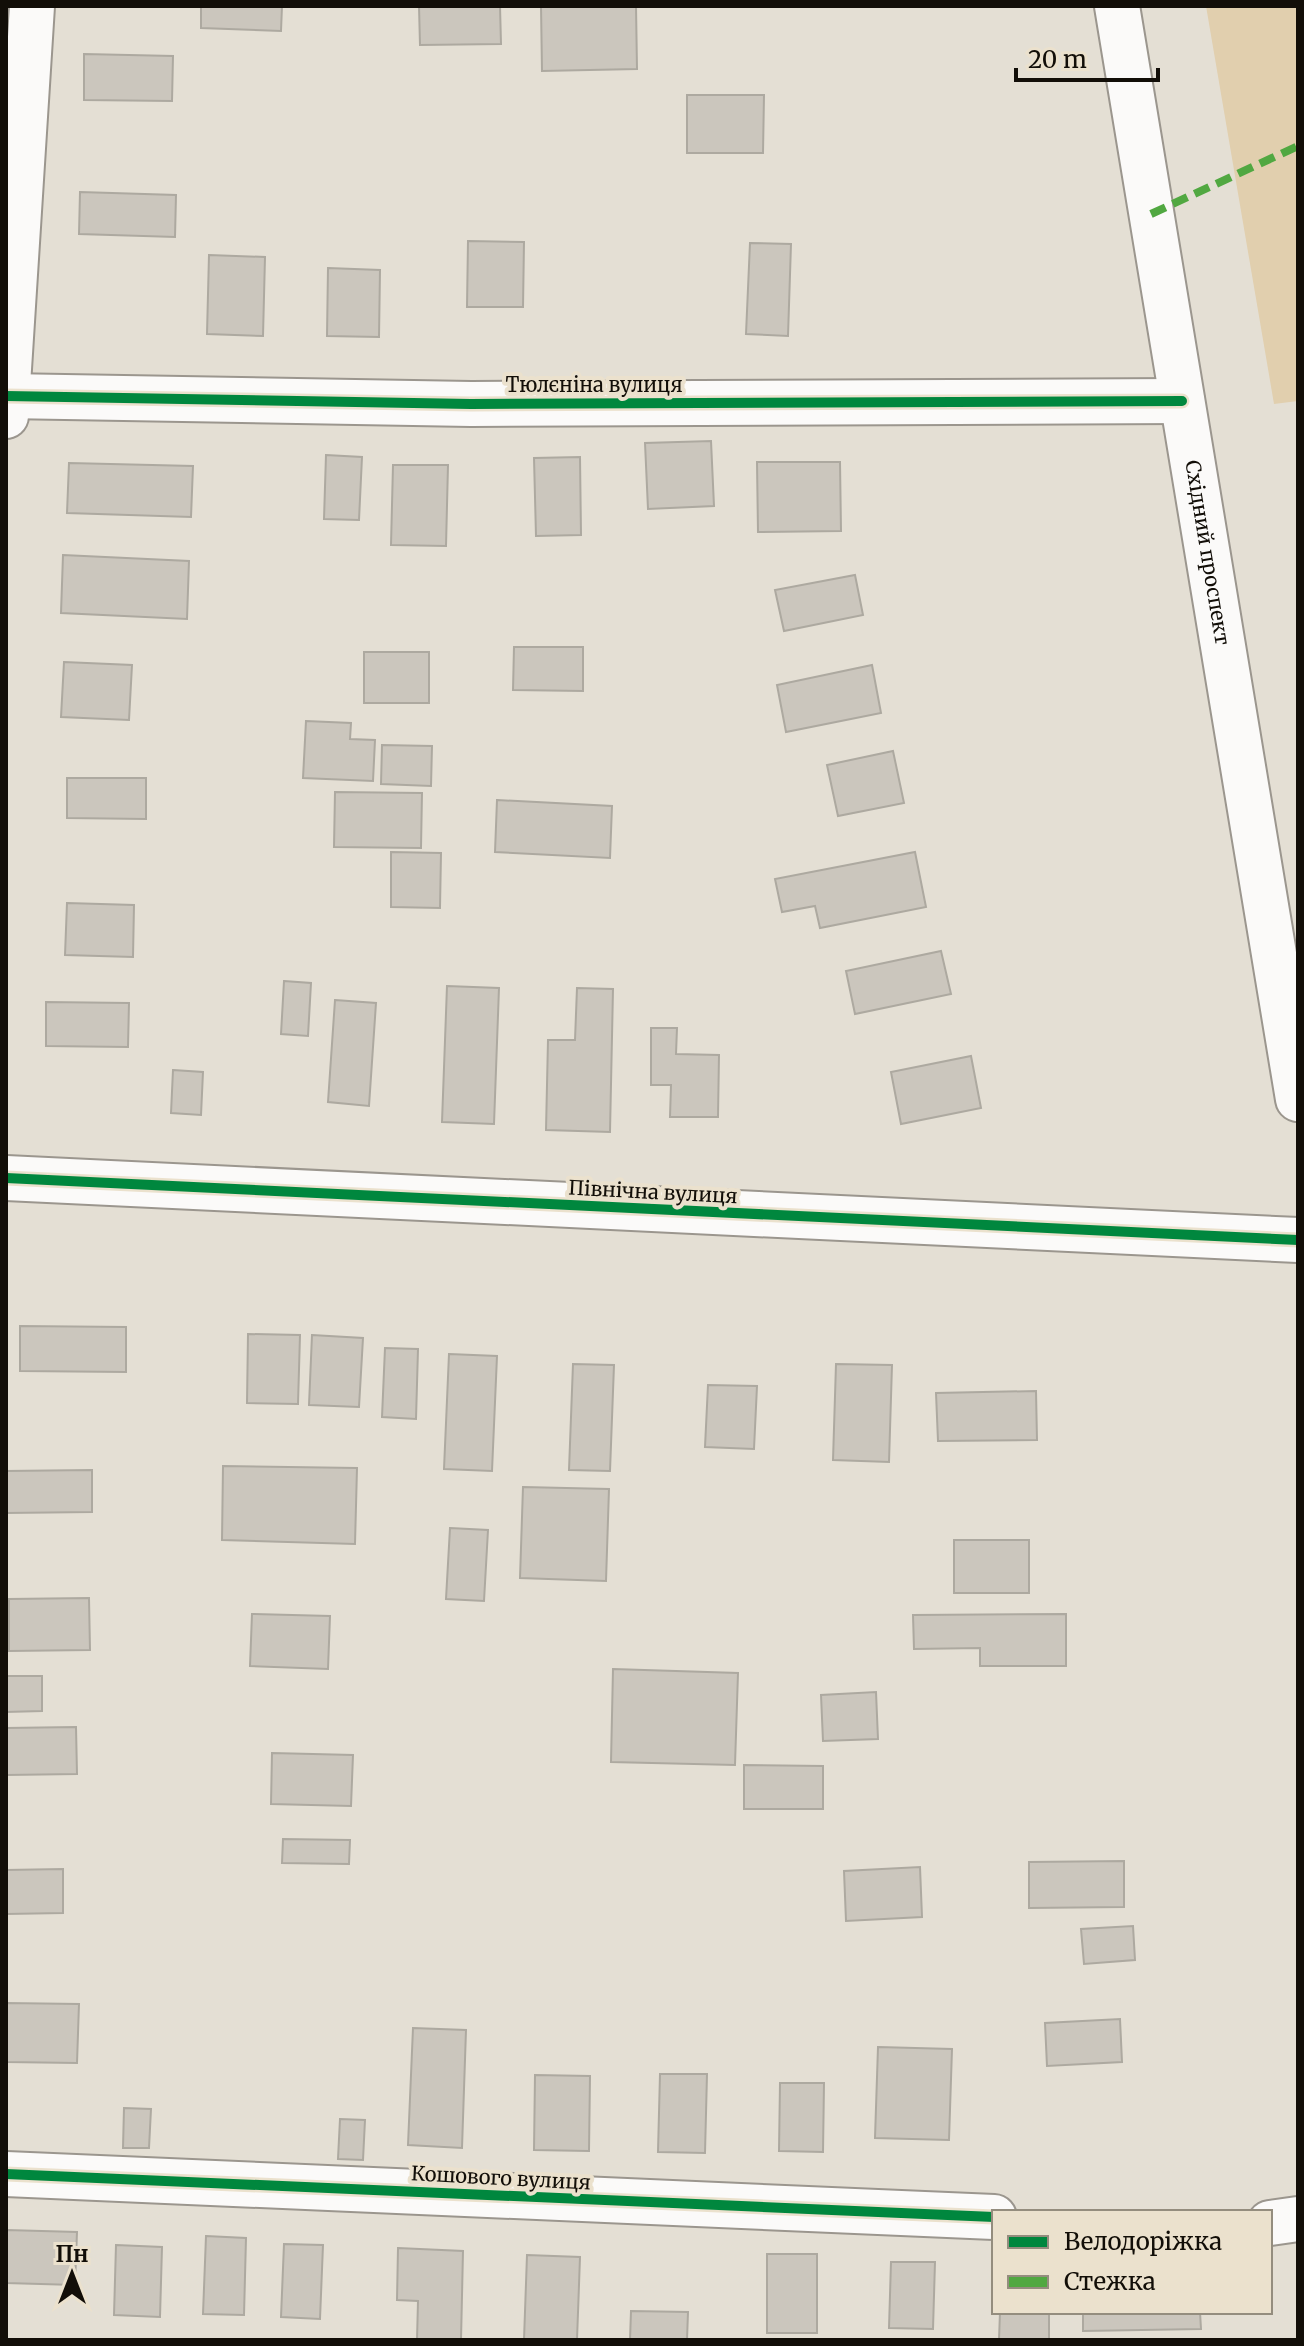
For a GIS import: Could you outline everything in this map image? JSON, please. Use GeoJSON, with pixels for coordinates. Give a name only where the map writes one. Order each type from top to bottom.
{"type":"FeatureCollection","features":[{"type":"Feature","properties":{"kind":"street"},"geometry":{"type":"LineString","coordinates":[[6,403],[32,6]]}},
{"type":"Feature","properties":{"kind":"street","name":"Східний проспект"},"geometry":{"type":"LineString","coordinates":[[1117,6],[1298,1099]]}},
{"type":"Feature","properties":{"kind":"street","name":"Тюлєніна вулиця"},"geometry":{"type":"LineString","coordinates":[[6,403],[1182,401]]}},
{"type":"Feature","properties":{"kind":"street","name":"Північна вулиця"},"geometry":{"type":"LineString","coordinates":[[6,1178],[1298,1240]]}},
{"type":"Feature","properties":{"kind":"street","name":"Кошового вулиця"},"geometry":{"type":"LineString","coordinates":[[6,2174],[992,2217]]}},
{"type":"Feature","properties":{"kind":"street"},"geometry":{"type":"LineString","coordinates":[[1272,2223],[1298,2219]]}},
{"type":"Feature","properties":{"kind":"shaded area"},"geometry":{"type":"Polygon","coordinates":[[[1206,6],[1298,6],[1298,401],[1274,404],[1206,6]]]}},
{"type":"Feature","properties":{"kind":"building"},"geometry":{"type":"Polygon","coordinates":[[[201,6],[282,6],[281,31],[201,28],[201,6]]]}},
{"type":"Feature","properties":{"kind":"building"},"geometry":{"type":"Polygon","coordinates":[[[419,6],[500,6],[501,44],[420,45],[419,6]]]}},
{"type":"Feature","properties":{"kind":"building"},"geometry":{"type":"Polygon","coordinates":[[[541,6],[636,6],[637,69],[542,71],[541,6]]]}},
{"type":"Feature","properties":{"kind":"building"},"geometry":{"type":"Polygon","coordinates":[[[84,54],[173,56],[172,101],[84,100],[84,54]]]}},
{"type":"Feature","properties":{"kind":"building"},"geometry":{"type":"Polygon","coordinates":[[[687,95],[764,95],[763,153],[687,153],[687,95]]]}},
{"type":"Feature","properties":{"kind":"building"},"geometry":{"type":"Polygon","coordinates":[[[80,192],[176,195],[175,237],[79,234],[80,192]]]}},
{"type":"Feature","properties":{"kind":"building"},"geometry":{"type":"Polygon","coordinates":[[[468,241],[524,242],[523,307],[467,307],[468,241]]]}},
{"type":"Feature","properties":{"kind":"building"},"geometry":{"type":"Polygon","coordinates":[[[750,243],[791,244],[788,336],[746,334],[750,243]]]}},
{"type":"Feature","properties":{"kind":"building"},"geometry":{"type":"Polygon","coordinates":[[[209,255],[265,257],[263,336],[207,334],[209,255]]]}},
{"type":"Feature","properties":{"kind":"building"},"geometry":{"type":"Polygon","coordinates":[[[328,268],[380,270],[379,337],[327,336],[328,268]]]}},
{"type":"Feature","properties":{"kind":"building"},"geometry":{"type":"Polygon","coordinates":[[[711,441],[714,506],[648,509],[645,443],[711,441]]]}},
{"type":"Feature","properties":{"kind":"building"},"geometry":{"type":"Polygon","coordinates":[[[326,455],[362,457],[359,520],[324,519],[326,455]]]}},
{"type":"Feature","properties":{"kind":"building"},"geometry":{"type":"Polygon","coordinates":[[[580,457],[581,535],[536,536],[534,458],[580,457]]]}},
{"type":"Feature","properties":{"kind":"building"},"geometry":{"type":"Polygon","coordinates":[[[757,462],[840,462],[841,531],[758,532],[757,462]]]}},
{"type":"Feature","properties":{"kind":"building"},"geometry":{"type":"Polygon","coordinates":[[[69,463],[193,466],[191,517],[67,513],[69,463]]]}},
{"type":"Feature","properties":{"kind":"building"},"geometry":{"type":"Polygon","coordinates":[[[393,465],[448,465],[446,546],[391,545],[393,465]]]}},
{"type":"Feature","properties":{"kind":"building"},"geometry":{"type":"Polygon","coordinates":[[[63,555],[189,561],[187,619],[61,613],[63,555]]]}},
{"type":"Feature","properties":{"kind":"building"},"geometry":{"type":"Polygon","coordinates":[[[855,575],[863,615],[784,631],[775,590],[855,575]]]}},
{"type":"Feature","properties":{"kind":"building"},"geometry":{"type":"Polygon","coordinates":[[[514,647],[583,647],[583,691],[513,690],[514,647]]]}},
{"type":"Feature","properties":{"kind":"building"},"geometry":{"type":"Polygon","coordinates":[[[364,652],[429,652],[429,703],[364,703],[364,652]]]}},
{"type":"Feature","properties":{"kind":"building"},"geometry":{"type":"Polygon","coordinates":[[[64,662],[132,665],[129,720],[61,717],[64,662]]]}},
{"type":"Feature","properties":{"kind":"building"},"geometry":{"type":"Polygon","coordinates":[[[872,665],[881,713],[786,732],[777,685],[872,665]]]}},
{"type":"Feature","properties":{"kind":"building"},"geometry":{"type":"Polygon","coordinates":[[[306,721],[351,723],[350,739],[375,740],[373,781],[303,778],[306,721]]]}},
{"type":"Feature","properties":{"kind":"building"},"geometry":{"type":"Polygon","coordinates":[[[382,745],[432,746],[431,786],[381,784],[382,745]]]}},
{"type":"Feature","properties":{"kind":"building"},"geometry":{"type":"Polygon","coordinates":[[[893,751],[904,803],[838,816],[827,765],[893,751]]]}},
{"type":"Feature","properties":{"kind":"building"},"geometry":{"type":"Polygon","coordinates":[[[67,778],[146,778],[146,819],[67,818],[67,778]]]}},
{"type":"Feature","properties":{"kind":"building"},"geometry":{"type":"Polygon","coordinates":[[[335,792],[422,793],[421,848],[334,847],[335,792]]]}},
{"type":"Feature","properties":{"kind":"building"},"geometry":{"type":"Polygon","coordinates":[[[497,800],[612,806],[610,858],[495,852],[497,800]]]}},
{"type":"Feature","properties":{"kind":"building"},"geometry":{"type":"Polygon","coordinates":[[[391,852],[441,853],[440,908],[391,907],[391,852]]]}},
{"type":"Feature","properties":{"kind":"building"},"geometry":{"type":"Polygon","coordinates":[[[915,852],[926,907],[820,928],[815,906],[782,912],[775,879],[915,852]]]}},
{"type":"Feature","properties":{"kind":"building"},"geometry":{"type":"Polygon","coordinates":[[[67,903],[134,905],[133,957],[65,955],[67,903]]]}},
{"type":"Feature","properties":{"kind":"building"},"geometry":{"type":"Polygon","coordinates":[[[941,951],[951,994],[855,1014],[846,971],[941,951]]]}},
{"type":"Feature","properties":{"kind":"building"},"geometry":{"type":"Polygon","coordinates":[[[284,981],[311,983],[308,1036],[281,1034],[284,981]]]}},
{"type":"Feature","properties":{"kind":"building"},"geometry":{"type":"Polygon","coordinates":[[[447,986],[499,988],[494,1124],[442,1122],[447,986]]]}},
{"type":"Feature","properties":{"kind":"building"},"geometry":{"type":"Polygon","coordinates":[[[577,988],[613,989],[610,1132],[546,1130],[548,1040],[575,1040],[577,988]]]}},
{"type":"Feature","properties":{"kind":"building"},"geometry":{"type":"Polygon","coordinates":[[[335,1000],[376,1003],[369,1106],[328,1102],[335,1000]]]}},
{"type":"Feature","properties":{"kind":"building"},"geometry":{"type":"Polygon","coordinates":[[[46,1002],[129,1003],[128,1047],[46,1046],[46,1002]]]}},
{"type":"Feature","properties":{"kind":"building"},"geometry":{"type":"Polygon","coordinates":[[[651,1028],[677,1028],[676,1054],[719,1055],[718,1117],[670,1117],[671,1085],[651,1085],[651,1028]]]}},
{"type":"Feature","properties":{"kind":"building"},"geometry":{"type":"Polygon","coordinates":[[[971,1056],[981,1108],[901,1124],[891,1072],[971,1056]]]}},
{"type":"Feature","properties":{"kind":"building"},"geometry":{"type":"Polygon","coordinates":[[[173,1070],[203,1072],[201,1115],[171,1113],[173,1070]]]}},
{"type":"Feature","properties":{"kind":"building"},"geometry":{"type":"Polygon","coordinates":[[[20,1326],[126,1327],[126,1372],[20,1371],[20,1326]]]}},
{"type":"Feature","properties":{"kind":"building"},"geometry":{"type":"Polygon","coordinates":[[[248,1334],[300,1335],[298,1404],[247,1403],[248,1334]]]}},
{"type":"Feature","properties":{"kind":"building"},"geometry":{"type":"Polygon","coordinates":[[[312,1335],[363,1338],[359,1407],[309,1405],[312,1335]]]}},
{"type":"Feature","properties":{"kind":"building"},"geometry":{"type":"Polygon","coordinates":[[[385,1348],[418,1349],[416,1419],[382,1417],[385,1348]]]}},
{"type":"Feature","properties":{"kind":"building"},"geometry":{"type":"Polygon","coordinates":[[[449,1354],[497,1356],[492,1471],[444,1469],[449,1354]]]}},
{"type":"Feature","properties":{"kind":"building"},"geometry":{"type":"Polygon","coordinates":[[[573,1364],[614,1365],[610,1471],[569,1470],[573,1364]]]}},
{"type":"Feature","properties":{"kind":"building"},"geometry":{"type":"Polygon","coordinates":[[[836,1364],[892,1365],[889,1462],[833,1460],[836,1364]]]}},
{"type":"Feature","properties":{"kind":"building"},"geometry":{"type":"Polygon","coordinates":[[[708,1385],[757,1386],[754,1449],[705,1447],[708,1385]]]}},
{"type":"Feature","properties":{"kind":"building"},"geometry":{"type":"Polygon","coordinates":[[[1036,1391],[1037,1440],[938,1441],[936,1393],[1036,1391]]]}},
{"type":"Feature","properties":{"kind":"building"},"geometry":{"type":"Polygon","coordinates":[[[223,1466],[357,1468],[355,1544],[222,1540],[223,1466]]]}},
{"type":"Feature","properties":{"kind":"building"},"geometry":{"type":"Polygon","coordinates":[[[92,1470],[92,1512],[6,1513],[6,1471],[92,1470]]]}},
{"type":"Feature","properties":{"kind":"building"},"geometry":{"type":"Polygon","coordinates":[[[523,1487],[609,1489],[606,1581],[520,1578],[523,1487]]]}},
{"type":"Feature","properties":{"kind":"building"},"geometry":{"type":"Polygon","coordinates":[[[450,1528],[488,1530],[484,1601],[446,1599],[450,1528]]]}},
{"type":"Feature","properties":{"kind":"building"},"geometry":{"type":"Polygon","coordinates":[[[954,1540],[1029,1540],[1029,1593],[954,1593],[954,1540]]]}},
{"type":"Feature","properties":{"kind":"building"},"geometry":{"type":"Polygon","coordinates":[[[89,1598],[90,1650],[9,1651],[9,1599],[89,1598]]]}},
{"type":"Feature","properties":{"kind":"building"},"geometry":{"type":"Polygon","coordinates":[[[252,1614],[330,1616],[328,1669],[250,1666],[252,1614]]]}},
{"type":"Feature","properties":{"kind":"building"},"geometry":{"type":"Polygon","coordinates":[[[1066,1614],[1066,1666],[980,1666],[980,1648],[914,1649],[913,1615],[1066,1614]]]}},
{"type":"Feature","properties":{"kind":"building"},"geometry":{"type":"Polygon","coordinates":[[[613,1669],[738,1673],[735,1765],[611,1762],[613,1669]]]}},
{"type":"Feature","properties":{"kind":"building"},"geometry":{"type":"Polygon","coordinates":[[[6,1676],[42,1676],[42,1711],[6,1712],[6,1676]]]}},
{"type":"Feature","properties":{"kind":"building"},"geometry":{"type":"Polygon","coordinates":[[[876,1692],[878,1739],[823,1741],[821,1695],[876,1692]]]}},
{"type":"Feature","properties":{"kind":"building"},"geometry":{"type":"Polygon","coordinates":[[[76,1727],[77,1774],[6,1775],[6,1728],[76,1727]]]}},
{"type":"Feature","properties":{"kind":"building"},"geometry":{"type":"Polygon","coordinates":[[[272,1753],[353,1755],[351,1806],[271,1804],[272,1753]]]}},
{"type":"Feature","properties":{"kind":"building"},"geometry":{"type":"Polygon","coordinates":[[[744,1765],[823,1766],[823,1809],[744,1809],[744,1765]]]}},
{"type":"Feature","properties":{"kind":"building"},"geometry":{"type":"Polygon","coordinates":[[[283,1839],[350,1840],[349,1864],[282,1863],[283,1839]]]}},
{"type":"Feature","properties":{"kind":"building"},"geometry":{"type":"Polygon","coordinates":[[[1124,1861],[1124,1907],[1029,1908],[1029,1862],[1124,1861]]]}},
{"type":"Feature","properties":{"kind":"building"},"geometry":{"type":"Polygon","coordinates":[[[920,1867],[922,1917],[846,1921],[844,1871],[920,1867]]]}},
{"type":"Feature","properties":{"kind":"building"},"geometry":{"type":"Polygon","coordinates":[[[63,1869],[63,1913],[6,1914],[6,1870],[63,1869]]]}},
{"type":"Feature","properties":{"kind":"building"},"geometry":{"type":"Polygon","coordinates":[[[1133,1926],[1135,1960],[1084,1964],[1081,1929],[1133,1926]]]}},
{"type":"Feature","properties":{"kind":"building"},"geometry":{"type":"Polygon","coordinates":[[[6,2003],[79,2004],[77,2063],[6,2062],[6,2003]]]}},
{"type":"Feature","properties":{"kind":"building"},"geometry":{"type":"Polygon","coordinates":[[[1120,2019],[1122,2062],[1047,2066],[1045,2023],[1120,2019]]]}},
{"type":"Feature","properties":{"kind":"building"},"geometry":{"type":"Polygon","coordinates":[[[413,2028],[466,2030],[462,2148],[408,2145],[413,2028]]]}},
{"type":"Feature","properties":{"kind":"building"},"geometry":{"type":"Polygon","coordinates":[[[878,2047],[952,2049],[949,2140],[875,2138],[878,2047]]]}},
{"type":"Feature","properties":{"kind":"building"},"geometry":{"type":"Polygon","coordinates":[[[660,2074],[707,2074],[705,2153],[658,2152],[660,2074]]]}},
{"type":"Feature","properties":{"kind":"building"},"geometry":{"type":"Polygon","coordinates":[[[535,2075],[590,2076],[589,2151],[534,2150],[535,2075]]]}},
{"type":"Feature","properties":{"kind":"building"},"geometry":{"type":"Polygon","coordinates":[[[780,2083],[824,2083],[823,2152],[779,2151],[780,2083]]]}},
{"type":"Feature","properties":{"kind":"building"},"geometry":{"type":"Polygon","coordinates":[[[124,2108],[151,2109],[149,2148],[123,2148],[124,2108]]]}},
{"type":"Feature","properties":{"kind":"building"},"geometry":{"type":"Polygon","coordinates":[[[340,2119],[365,2120],[363,2160],[338,2159],[340,2119]]]}},
{"type":"Feature","properties":{"kind":"building"},"geometry":{"type":"Polygon","coordinates":[[[6,2230],[77,2232],[75,2285],[6,2283],[6,2230]]]}},
{"type":"Feature","properties":{"kind":"building"},"geometry":{"type":"Polygon","coordinates":[[[206,2236],[246,2238],[244,2315],[203,2314],[206,2236]]]}},
{"type":"Feature","properties":{"kind":"building"},"geometry":{"type":"Polygon","coordinates":[[[284,2244],[323,2245],[320,2319],[281,2317],[284,2244]]]}},
{"type":"Feature","properties":{"kind":"building"},"geometry":{"type":"Polygon","coordinates":[[[116,2245],[162,2247],[160,2317],[114,2315],[116,2245]]]}},
{"type":"Feature","properties":{"kind":"building"},"geometry":{"type":"Polygon","coordinates":[[[398,2248],[463,2251],[461,2340],[417,2340],[418,2301],[397,2300],[398,2248]]]}},
{"type":"Feature","properties":{"kind":"building"},"geometry":{"type":"Polygon","coordinates":[[[767,2254],[817,2254],[817,2333],[767,2333],[767,2254]]]}},
{"type":"Feature","properties":{"kind":"building"},"geometry":{"type":"Polygon","coordinates":[[[527,2255],[580,2257],[577,2340],[524,2340],[527,2255]]]}},
{"type":"Feature","properties":{"kind":"building"},"geometry":{"type":"Polygon","coordinates":[[[891,2262],[935,2262],[933,2329],[889,2328],[891,2262]]]}},
{"type":"Feature","properties":{"kind":"building"},"geometry":{"type":"Polygon","coordinates":[[[631,2311],[688,2312],[687,2340],[630,2340],[631,2311]]]}},
{"type":"Feature","properties":{"kind":"building"},"geometry":{"type":"Polygon","coordinates":[[[1000,2314],[1049,2314],[1049,2340],[999,2340],[1000,2314]]]}},
{"type":"Feature","properties":{"kind":"building"},"geometry":{"type":"Polygon","coordinates":[[[1083,2314],[1200,2314],[1201,2329],[1083,2331],[1083,2314]]]}},
{"type":"Feature","properties":{"kind":"marked path"},"geometry":{"type":"LineString","coordinates":[[1151,214],[1298,146]]}},
{"type":"Feature","properties":{"kind":"cycle path"},"geometry":{"type":"LineString","coordinates":[[6,396],[471,404],[1182,401]]}},
{"type":"Feature","properties":{"kind":"cycle path"},"geometry":{"type":"LineString","coordinates":[[6,1178],[1298,1240]]}},
{"type":"Feature","properties":{"kind":"cycle path"},"geometry":{"type":"LineString","coordinates":[[6,2174],[992,2217]]}}]}
